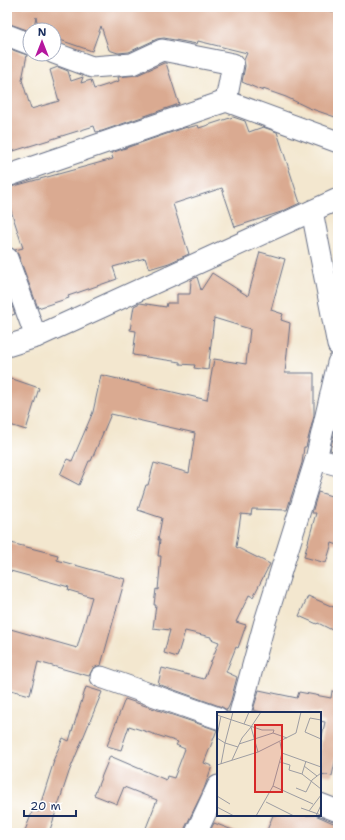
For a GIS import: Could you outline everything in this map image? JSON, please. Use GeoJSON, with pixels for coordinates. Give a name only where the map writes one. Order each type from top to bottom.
{"type":"FeatureCollection","features":[{"type":"Feature","properties":{"kind":"street"},"geometry":{"type":"LineString","coordinates":[[7,35],[22,41]]}},
{"type":"Feature","properties":{"kind":"street"},"geometry":{"type":"LineString","coordinates":[[62,56],[92,67],[132,64],[162,50],[233,64],[226,101]]}},
{"type":"Feature","properties":{"kind":"street"},"geometry":{"type":"LineString","coordinates":[[7,176],[226,101],[338,142]]}},
{"type":"Feature","properties":{"kind":"street"},"geometry":{"type":"LineString","coordinates":[[7,346],[36,337],[338,199]]}},
{"type":"Feature","properties":{"kind":"street"},"geometry":{"type":"LineString","coordinates":[[312,211],[338,345]]}},
{"type":"Feature","properties":{"kind":"street"},"geometry":{"type":"LineString","coordinates":[[7,258],[36,337]]}},
{"type":"Feature","properties":{"kind":"street"},"geometry":{"type":"LineString","coordinates":[[240,712],[264,625],[316,459],[338,363]]}},
{"type":"Feature","properties":{"kind":"street"},"geometry":{"type":"LineString","coordinates":[[316,459],[338,465]]}},
{"type":"Feature","properties":{"kind":"street"},"geometry":{"type":"LineString","coordinates":[[101,677],[217,718]]}},
{"type":"Feature","properties":{"kind":"street"},"geometry":{"type":"LineString","coordinates":[[196,833],[217,788]]}},
{"type":"Feature","properties":{"kind":"street"},"geometry":{"type":"LineString","coordinates":[[321,804],[338,811]]}},
{"type":"Feature","properties":{"kind":"building"},"geometry":{"type":"Polygon","coordinates":[[[7,7],[317,7],[338,13],[338,118],[309,108],[286,97],[263,89],[263,91],[242,82],[245,66],[244,60],[247,53],[198,41],[197,44],[164,38],[157,39],[129,52],[118,53],[109,50],[101,26],[92,51],[62,41],[62,22],[37,22],[36,17],[35,22],[22,22],[22,28],[7,23],[7,7]]]}},
{"type":"Feature","properties":{"kind":"building"},"geometry":{"type":"Polygon","coordinates":[[[7,48],[22,53],[22,62],[26,62],[22,80],[31,109],[59,101],[50,70],[58,67],[68,71],[71,81],[83,77],[81,83],[91,80],[94,89],[119,81],[118,77],[137,75],[166,63],[179,104],[102,131],[96,132],[94,126],[7,153],[7,48]]]}},
{"type":"Feature","properties":{"kind":"building"},"geometry":{"type":"Polygon","coordinates":[[[233,117],[245,121],[249,132],[263,127],[277,132],[300,203],[281,212],[235,227],[222,188],[173,204],[189,254],[169,263],[149,269],[145,258],[113,267],[117,279],[68,296],[69,298],[38,308],[18,254],[15,250],[23,248],[7,198],[7,188],[113,159],[111,153],[187,127],[198,125],[199,128],[233,117]]]}},
{"type":"Feature","properties":{"kind":"building"},"geometry":{"type":"Polygon","coordinates":[[[260,252],[285,259],[271,310],[283,314],[281,320],[290,323],[285,373],[314,373],[314,416],[306,447],[304,447],[302,463],[287,510],[252,509],[251,515],[241,514],[236,547],[270,564],[253,597],[249,595],[236,622],[246,625],[238,648],[236,647],[226,672],[237,677],[227,710],[158,684],[162,668],[204,679],[219,642],[211,639],[211,637],[185,631],[177,657],[164,653],[170,630],[153,628],[156,605],[154,605],[156,589],[158,590],[161,556],[158,556],[160,540],[158,540],[162,518],[138,510],[146,485],[148,485],[154,463],[189,473],[195,433],[111,414],[79,485],[60,475],[67,459],[72,461],[93,412],[101,375],[207,400],[214,359],[246,364],[250,329],[214,318],[208,370],[194,368],[195,365],[180,364],[180,362],[133,355],[136,331],[130,330],[134,306],[140,303],[166,307],[167,303],[177,303],[177,294],[190,294],[191,280],[197,277],[201,290],[212,273],[248,296],[260,252]]]}},
{"type":"Feature","properties":{"kind":"building"},"geometry":{"type":"Polygon","coordinates":[[[7,293],[15,314],[7,317],[7,293]]]}},
{"type":"Feature","properties":{"kind":"building"},"geometry":{"type":"Polygon","coordinates":[[[7,377],[39,388],[26,430],[7,424],[7,377]]]}},
{"type":"Feature","properties":{"kind":"building"},"geometry":{"type":"Polygon","coordinates":[[[338,423],[338,452],[330,450],[338,423]]]}},
{"type":"Feature","properties":{"kind":"building"},"geometry":{"type":"Polygon","coordinates":[[[318,492],[338,498],[338,545],[332,543],[326,563],[304,557],[316,513],[312,513],[318,492]]]}},
{"type":"Feature","properties":{"kind":"building"},"geometry":{"type":"Polygon","coordinates":[[[7,542],[58,555],[57,560],[125,579],[101,665],[93,668],[89,676],[38,662],[30,695],[7,689],[7,671],[11,655],[7,654],[7,628],[77,648],[92,597],[68,590],[69,587],[7,570],[7,542]]]}},
{"type":"Feature","properties":{"kind":"building"},"geometry":{"type":"Polygon","coordinates":[[[308,596],[338,609],[338,633],[299,616],[308,596]]]}},
{"type":"Feature","properties":{"kind":"building"},"geometry":{"type":"Polygon","coordinates":[[[86,687],[102,692],[69,772],[49,833],[24,833],[33,810],[38,812],[53,761],[63,738],[69,741],[86,687]]]}},
{"type":"Feature","properties":{"kind":"building"},"geometry":{"type":"Polygon","coordinates":[[[259,690],[297,698],[299,692],[331,698],[332,691],[338,692],[338,748],[332,776],[321,774],[321,740],[325,722],[321,721],[321,712],[261,712],[253,710],[259,690]]]}},
{"type":"Feature","properties":{"kind":"building"},"geometry":{"type":"Polygon","coordinates":[[[125,699],[217,730],[204,763],[212,766],[204,789],[184,833],[144,833],[157,800],[124,787],[117,804],[94,795],[110,756],[166,780],[167,776],[174,778],[185,749],[176,745],[178,742],[129,726],[121,750],[107,746],[125,699]]]}},
{"type":"Feature","properties":{"kind":"building"},"geometry":{"type":"Polygon","coordinates":[[[273,816],[317,816],[338,825],[338,833],[266,833],[273,816]]]}},
{"type":"Feature","properties":{"kind":"building"},"geometry":{"type":"Polygon","coordinates":[[[214,823],[238,832],[238,833],[209,833],[214,823]]]}}]}
